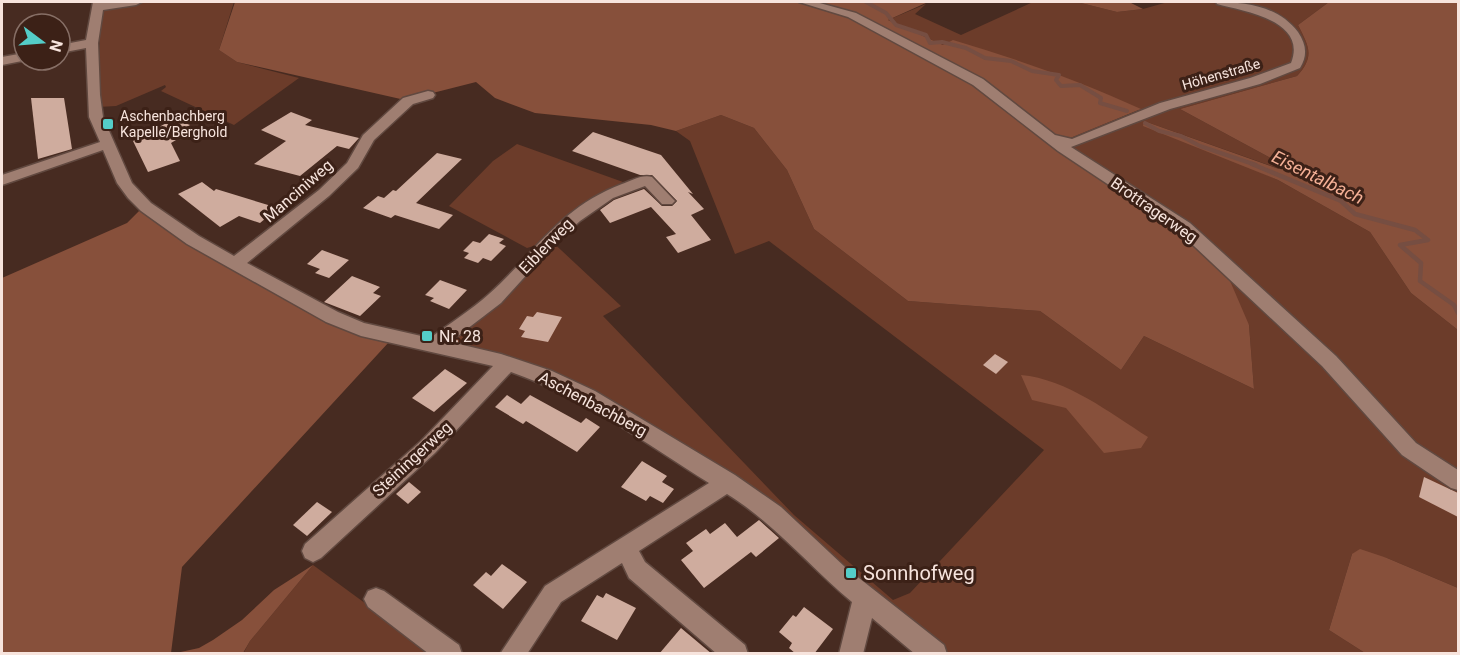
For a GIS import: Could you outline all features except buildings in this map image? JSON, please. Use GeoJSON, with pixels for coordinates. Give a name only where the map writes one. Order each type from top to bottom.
{"type":"FeatureCollection","features":[{"type":"Feature","properties":{"kind":"street"},"geometry":{"type":"LineString","coordinates":[[97,4],[136,2]]}},
{"type":"Feature","properties":{"kind":"street","name":"Brottragerweg"},"geometry":{"type":"LineString","coordinates":[[805,2],[852,15],[978,82],[1047,136],[1184,227],[1329,361],[1409,448],[1458,481]]}},
{"type":"Feature","properties":{"kind":"street","name":"Höhenstraße"},"geometry":{"type":"LineString","coordinates":[[1047,136],[1060,141],[1079,141],[1165,106],[1255,81],[1296,65],[1300,51],[1298,43],[1284,23],[1262,11],[1221,2]]}},
{"type":"Feature","properties":{"kind":"street","name":"Aschenbachberg"},"geometry":{"type":"LineString","coordinates":[[97,4],[92,43],[96,115],[125,183],[133,195],[146,207],[194,240],[332,317],[361,329],[508,363],[545,376],[588,397],[728,482],[773,514],[837,575],[935,654]]}},
{"type":"Feature","properties":{"kind":"street"},"geometry":{"type":"LineString","coordinates":[[72,47],[92,43]]}},
{"type":"Feature","properties":{"kind":"street","name":"Manciniweg"},"geometry":{"type":"LineString","coordinates":[[237,262],[324,194],[352,166],[368,138],[408,100],[428,95]]}},
{"type":"Feature","properties":{"kind":"street"},"geometry":{"type":"LineString","coordinates":[[2,180],[108,144]]}},
{"type":"Feature","properties":{"kind":"street","name":"Eiblerweg"},"geometry":{"type":"LineString","coordinates":[[432,346],[495,299],[556,232],[588,207],[627,186],[647,180],[667,201]]}},
{"type":"Feature","properties":{"kind":"street","name":"Steiningerweg"},"geometry":{"type":"LineString","coordinates":[[313,550],[428,447],[508,363]]}},
{"type":"Feature","properties":{"kind":"street"},"geometry":{"type":"LineString","coordinates":[[512,654],[553,594],[728,482]]}},
{"type":"Feature","properties":{"kind":"street"},"geometry":{"type":"LineString","coordinates":[[626,548],[637,570],[736,654]]}},
{"type":"Feature","properties":{"kind":"street"},"geometry":{"type":"LineString","coordinates":[[376,598],[450,654]]}},
{"type":"Feature","properties":{"kind":"street"},"geometry":{"type":"LineString","coordinates":[[851,654],[865,598]]}},
{"type":"Feature","properties":{"kind":"shaded area"},"geometry":{"type":"Polygon","coordinates":[[[146,2],[234,2],[219,50],[237,62],[299,78],[234,125],[161,91],[166,87],[165,85],[116,106],[98,107],[100,21],[103,10],[146,2]]]}},
{"type":"Feature","properties":{"kind":"shaded area"},"geometry":{"type":"Polygon","coordinates":[[[235,2],[928,2],[888,20],[943,45],[953,40],[1001,55],[1072,80],[1141,109],[1063,141],[1181,229],[1224,267],[1249,325],[1254,389],[1144,336],[1121,370],[1040,311],[908,301],[814,229],[787,170],[754,128],[721,115],[676,131],[651,125],[535,113],[495,98],[476,82],[405,100],[237,62],[219,50],[235,2]]]}},
{"type":"Feature","properties":{"kind":"shaded area"},"geometry":{"type":"Polygon","coordinates":[[[1033,2],[1077,2],[1117,12],[1143,9],[1168,2],[1329,2],[1298,25],[1305,39],[1308,57],[1297,76],[1180,109],[1278,162],[1280,169],[1144,121],[1278,180],[1370,232],[1411,293],[1458,330],[1458,588],[1387,558],[1352,554],[1329,630],[1365,653],[922,653],[767,519],[583,402],[520,373],[430,338],[475,310],[540,244],[527,248],[449,206],[493,161],[517,144],[623,182],[572,212],[546,236],[621,306],[603,316],[794,515],[893,600],[910,593],[1044,450],[769,241],[735,254],[690,141],[676,131],[721,115],[754,128],[787,170],[814,229],[908,301],[1040,311],[1121,370],[1144,336],[1254,389],[1249,325],[1062,141],[1140,110],[943,45],[888,20],[926,4],[915,14],[961,35],[1033,2]]]}},
{"type":"Feature","properties":{"kind":"shaded area"},"geometry":{"type":"Polygon","coordinates":[[[1077,2],[1129,2],[1143,9],[1117,12],[1077,2]]]}},
{"type":"Feature","properties":{"kind":"shaded area"},"geometry":{"type":"Polygon","coordinates":[[[1329,2],[1458,2],[1458,330],[1411,293],[1370,232],[1278,180],[1143,126],[1144,121],[1279,169],[1278,162],[1180,109],[1297,76],[1308,57],[1305,39],[1298,25],[1329,2]]]}},
{"type":"Feature","properties":{"kind":"shaded area"},"geometry":{"type":"Polygon","coordinates":[[[140,210],[188,244],[389,342],[182,567],[171,653],[2,653],[2,278],[127,223],[140,210]]]}},
{"type":"Feature","properties":{"kind":"shaded area"},"geometry":{"type":"Polygon","coordinates":[[[1021,375],[1055,383],[1071,390],[1148,437],[1141,448],[1104,453],[1066,408],[1032,400],[1021,375]]]}},
{"type":"Feature","properties":{"kind":"shaded area"},"geometry":{"type":"Polygon","coordinates":[[[1360,549],[1458,588],[1458,653],[1365,653],[1329,630],[1352,554],[1360,549]]]}},
{"type":"Feature","properties":{"kind":"shaded area"},"geometry":{"type":"Polygon","coordinates":[[[313,565],[433,653],[243,654],[250,641],[313,565]]]}},
{"type":"Feature","properties":{"kind":"shaded area"},"geometry":{"type":"Polygon","coordinates":[[[313,565],[250,641],[243,653],[176,653],[199,648],[213,640],[242,620],[274,590],[313,565]]]}},
{"type":"Feature","properties":{"kind":"waterway","name":"Eisentalbach"},"geometry":{"type":"LineString","coordinates":[[866,2],[886,13],[896,25],[926,35],[930,43],[942,42],[966,48],[985,58],[1011,61],[1032,71],[1059,75],[1056,80],[1061,86],[1080,85],[1101,98],[1100,103],[1127,111]]}},
{"type":"Feature","properties":{"kind":"waterway","name":"Eisentalbach"},"geometry":{"type":"LineString","coordinates":[[1145,123],[1159,131],[1181,136],[1200,146],[1256,165]]}},
{"type":"Feature","properties":{"kind":"waterway","name":"Eisentalbach"},"geometry":{"type":"LineString","coordinates":[[1252,164],[1341,201],[1355,214],[1415,230],[1428,240],[1400,245],[1421,263],[1420,281],[1454,305],[1458,313]]}},
{"type":"Feature","properties":{"kind":"place","name":"Aschenbachberg Kapelle/Berghold"},"geometry":{"type":"Point","coordinates":[108,124]}},
{"type":"Feature","properties":{"kind":"place","name":"Nr. 28"},"geometry":{"type":"Point","coordinates":[427,336]}},
{"type":"Feature","properties":{"kind":"place","name":"Sonnhofweg"},"geometry":{"type":"Point","coordinates":[851,573]}}]}
